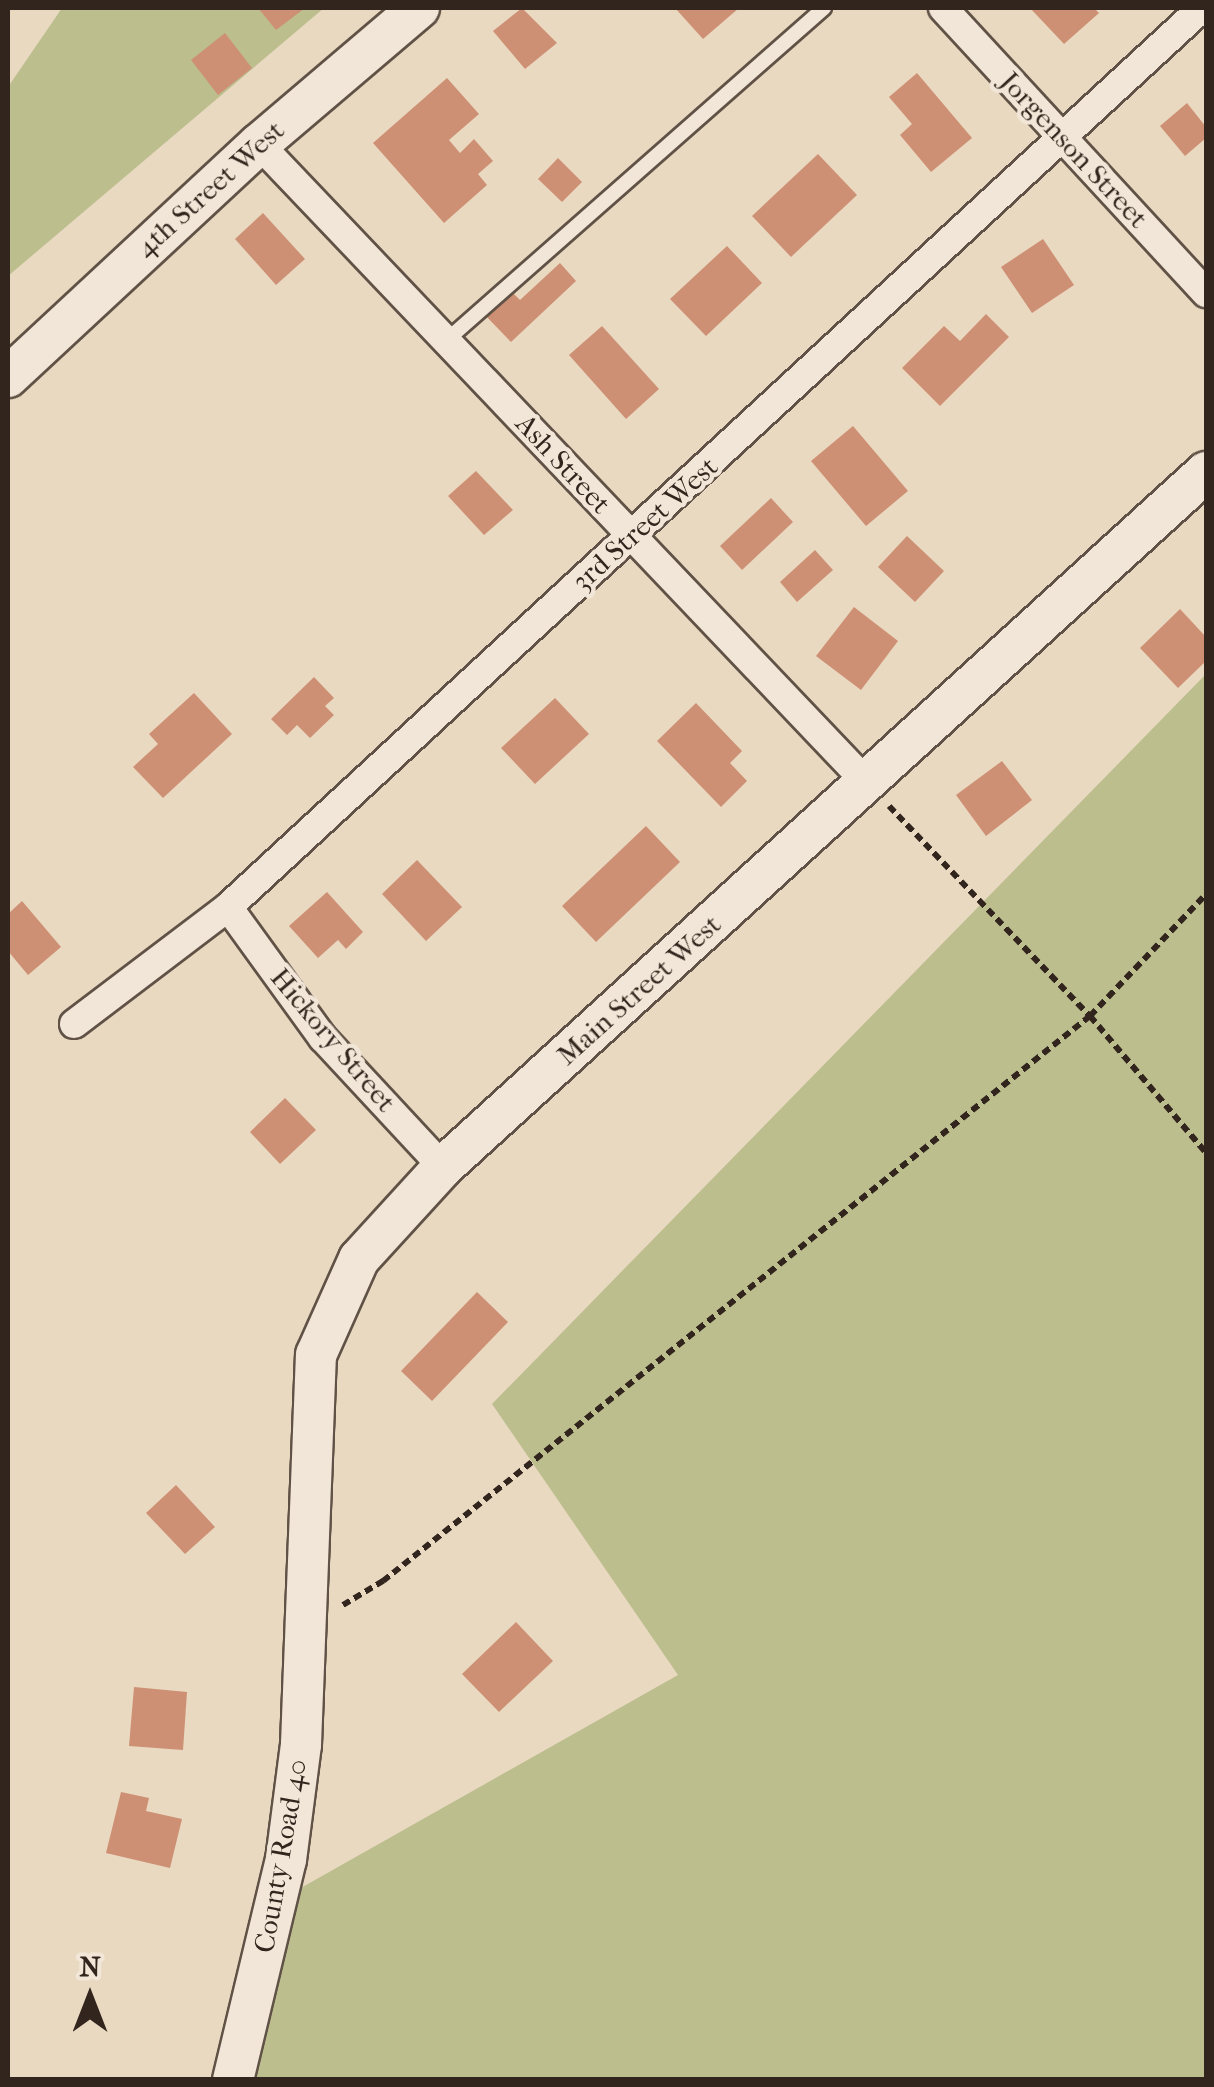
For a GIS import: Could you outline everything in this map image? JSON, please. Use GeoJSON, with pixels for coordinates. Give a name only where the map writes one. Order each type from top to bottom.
{"type":"FeatureCollection","features":[{"type":"Feature","properties":{"kind":"street","name":"4th Street West"},"geometry":{"type":"LineString","coordinates":[[8,377],[259,144],[419,8]]}},
{"type":"Feature","properties":{"kind":"street","name":"Jorgenson Street"},"geometry":{"type":"LineString","coordinates":[[944,8],[1206,292]]}},
{"type":"Feature","properties":{"kind":"street","name":"3rd Street West"},"geometry":{"type":"LineString","coordinates":[[74,1024],[228,907],[632,539],[1060,136],[1202,8]]}},
{"type":"Feature","properties":{"kind":"street","name":"Ash Street"},"geometry":{"type":"LineString","coordinates":[[259,144],[867,783]]}},
{"type":"Feature","properties":{"kind":"street","name":"Main Street West"},"geometry":{"type":"LineString","coordinates":[[303,1628],[316,1356],[359,1260],[443,1168],[1206,472]]}},
{"type":"Feature","properties":{"kind":"street","name":"Hickory Street"},"geometry":{"type":"LineString","coordinates":[[228,907],[324,1038],[443,1168]]}},
{"type":"Feature","properties":{"kind":"street","name":"County Road 40"},"geometry":{"type":"LineString","coordinates":[[234,2080],[286,1860],[301,1744],[303,1628]]}},
{"type":"Feature","properties":{"kind":"lane"},"geometry":{"type":"LineString","coordinates":[[448,339],[824,8]]}},
{"type":"Feature","properties":{"kind":"path"},"geometry":{"type":"LineString","coordinates":[[867,783],[1090,1016],[1206,1153]]}},
{"type":"Feature","properties":{"kind":"path"},"geometry":{"type":"LineString","coordinates":[[303,1628],[383,1581],[1090,1016],[1206,894]]}},
{"type":"Feature","properties":{"kind":"green space"},"geometry":{"type":"Polygon","coordinates":[[[62,8],[324,8],[8,276],[8,87],[62,8]]]}},
{"type":"Feature","properties":{"kind":"green space"},"geometry":{"type":"Polygon","coordinates":[[[1206,674],[1206,2079],[231,2080],[276,1902],[678,1675],[492,1404],[1206,674]]]}},
{"type":"Feature","properties":{"kind":"building"},"geometry":{"type":"Polygon","coordinates":[[[258,8],[305,8],[276,30],[258,8]]]}},
{"type":"Feature","properties":{"kind":"building"},"geometry":{"type":"Polygon","coordinates":[[[522,8],[557,43],[525,69],[493,31],[522,8]]]}},
{"type":"Feature","properties":{"kind":"building"},"geometry":{"type":"Polygon","coordinates":[[[675,8],[739,8],[703,39],[675,8]]]}},
{"type":"Feature","properties":{"kind":"building"},"geometry":{"type":"Polygon","coordinates":[[[1030,8],[1094,8],[1099,13],[1064,44],[1030,8]]]}},
{"type":"Feature","properties":{"kind":"building"},"geometry":{"type":"Polygon","coordinates":[[[225,33],[252,68],[218,95],[191,60],[225,33]]]}},
{"type":"Feature","properties":{"kind":"building"},"geometry":{"type":"Polygon","coordinates":[[[917,73],[972,138],[931,172],[900,135],[912,124],[889,97],[917,73]]]}},
{"type":"Feature","properties":{"kind":"building"},"geometry":{"type":"Polygon","coordinates":[[[447,78],[479,114],[449,140],[460,153],[474,139],[493,161],[478,174],[487,185],[444,223],[373,143],[447,78]]]}},
{"type":"Feature","properties":{"kind":"building"},"geometry":{"type":"Polygon","coordinates":[[[1187,103],[1206,127],[1206,138],[1185,156],[1160,126],[1187,103]]]}},
{"type":"Feature","properties":{"kind":"building"},"geometry":{"type":"Polygon","coordinates":[[[818,154],[857,195],[791,257],[752,216],[818,154]]]}},
{"type":"Feature","properties":{"kind":"building"},"geometry":{"type":"Polygon","coordinates":[[[558,158],[582,182],[562,202],[538,179],[558,158]]]}},
{"type":"Feature","properties":{"kind":"building"},"geometry":{"type":"Polygon","coordinates":[[[263,213],[305,259],[276,285],[235,239],[263,213]]]}},
{"type":"Feature","properties":{"kind":"building"},"geometry":{"type":"Polygon","coordinates":[[[1043,239],[1074,285],[1032,313],[1001,267],[1043,239]]]}},
{"type":"Feature","properties":{"kind":"building"},"geometry":{"type":"Polygon","coordinates":[[[727,246],[762,283],[706,336],[670,299],[727,246]]]}},
{"type":"Feature","properties":{"kind":"building"},"geometry":{"type":"Polygon","coordinates":[[[560,263],[576,281],[511,342],[484,314],[510,290],[520,300],[560,263]]]}},
{"type":"Feature","properties":{"kind":"building"},"geometry":{"type":"Polygon","coordinates":[[[986,314],[1009,337],[940,406],[902,368],[944,326],[960,341],[986,314]]]}},
{"type":"Feature","properties":{"kind":"building"},"geometry":{"type":"Polygon","coordinates":[[[602,326],[659,389],[626,419],[569,355],[602,326]]]}},
{"type":"Feature","properties":{"kind":"building"},"geometry":{"type":"Polygon","coordinates":[[[853,426],[908,491],[866,526],[811,461],[853,426]]]}},
{"type":"Feature","properties":{"kind":"building"},"geometry":{"type":"Polygon","coordinates":[[[476,471],[513,510],[484,535],[448,496],[476,471]]]}},
{"type":"Feature","properties":{"kind":"building"},"geometry":{"type":"Polygon","coordinates":[[[771,498],[793,522],[742,570],[720,546],[771,498]]]}},
{"type":"Feature","properties":{"kind":"building"},"geometry":{"type":"Polygon","coordinates":[[[907,536],[944,571],[915,602],[878,567],[907,536]]]}},
{"type":"Feature","properties":{"kind":"building"},"geometry":{"type":"Polygon","coordinates":[[[815,550],[833,570],[797,602],[780,582],[815,550]]]}},
{"type":"Feature","properties":{"kind":"building"},"geometry":{"type":"Polygon","coordinates":[[[854,607],[898,641],[861,690],[816,656],[854,607]]]}},
{"type":"Feature","properties":{"kind":"building"},"geometry":{"type":"Polygon","coordinates":[[[1180,609],[1206,637],[1206,661],[1178,688],[1140,648],[1180,609]]]}},
{"type":"Feature","properties":{"kind":"building"},"geometry":{"type":"Polygon","coordinates":[[[314,677],[334,698],[325,706],[334,715],[310,738],[297,725],[287,735],[271,719],[314,677]]]}},
{"type":"Feature","properties":{"kind":"building"},"geometry":{"type":"Polygon","coordinates":[[[194,693],[232,734],[163,798],[133,767],[158,744],[149,734],[194,693]]]}},
{"type":"Feature","properties":{"kind":"building"},"geometry":{"type":"Polygon","coordinates":[[[555,698],[589,734],[535,784],[501,748],[555,698]]]}},
{"type":"Feature","properties":{"kind":"building"},"geometry":{"type":"Polygon","coordinates":[[[696,703],[742,751],[730,763],[747,781],[721,807],[657,741],[696,703]]]}},
{"type":"Feature","properties":{"kind":"building"},"geometry":{"type":"Polygon","coordinates":[[[1002,761],[1032,800],[986,836],[956,795],[1002,761]]]}},
{"type":"Feature","properties":{"kind":"building"},"geometry":{"type":"Polygon","coordinates":[[[646,826],[680,862],[596,942],[562,906],[646,826]]]}},
{"type":"Feature","properties":{"kind":"building"},"geometry":{"type":"Polygon","coordinates":[[[417,860],[462,907],[426,941],[382,894],[417,860]]]}},
{"type":"Feature","properties":{"kind":"building"},"geometry":{"type":"Polygon","coordinates":[[[327,892],[363,932],[346,949],[338,940],[318,958],[289,926],[327,892]]]}},
{"type":"Feature","properties":{"kind":"building"},"geometry":{"type":"Polygon","coordinates":[[[22,901],[61,947],[28,975],[8,951],[8,914],[22,901]]]}},
{"type":"Feature","properties":{"kind":"building"},"geometry":{"type":"Polygon","coordinates":[[[285,1098],[316,1130],[280,1164],[250,1132],[285,1098]]]}},
{"type":"Feature","properties":{"kind":"building"},"geometry":{"type":"Polygon","coordinates":[[[477,1292],[508,1322],[432,1401],[401,1371],[477,1292]]]}},
{"type":"Feature","properties":{"kind":"building"},"geometry":{"type":"Polygon","coordinates":[[[176,1485],[215,1527],[185,1554],[146,1513],[176,1485]]]}},
{"type":"Feature","properties":{"kind":"building"},"geometry":{"type":"Polygon","coordinates":[[[516,1622],[553,1661],[499,1712],[462,1674],[516,1622]]]}},
{"type":"Feature","properties":{"kind":"building"},"geometry":{"type":"Polygon","coordinates":[[[134,1687],[187,1692],[183,1750],[129,1746],[134,1687]]]}},
{"type":"Feature","properties":{"kind":"building"},"geometry":{"type":"Polygon","coordinates":[[[121,1792],[149,1798],[146,1811],[182,1819],[170,1868],[106,1853],[121,1792]]]}}]}
